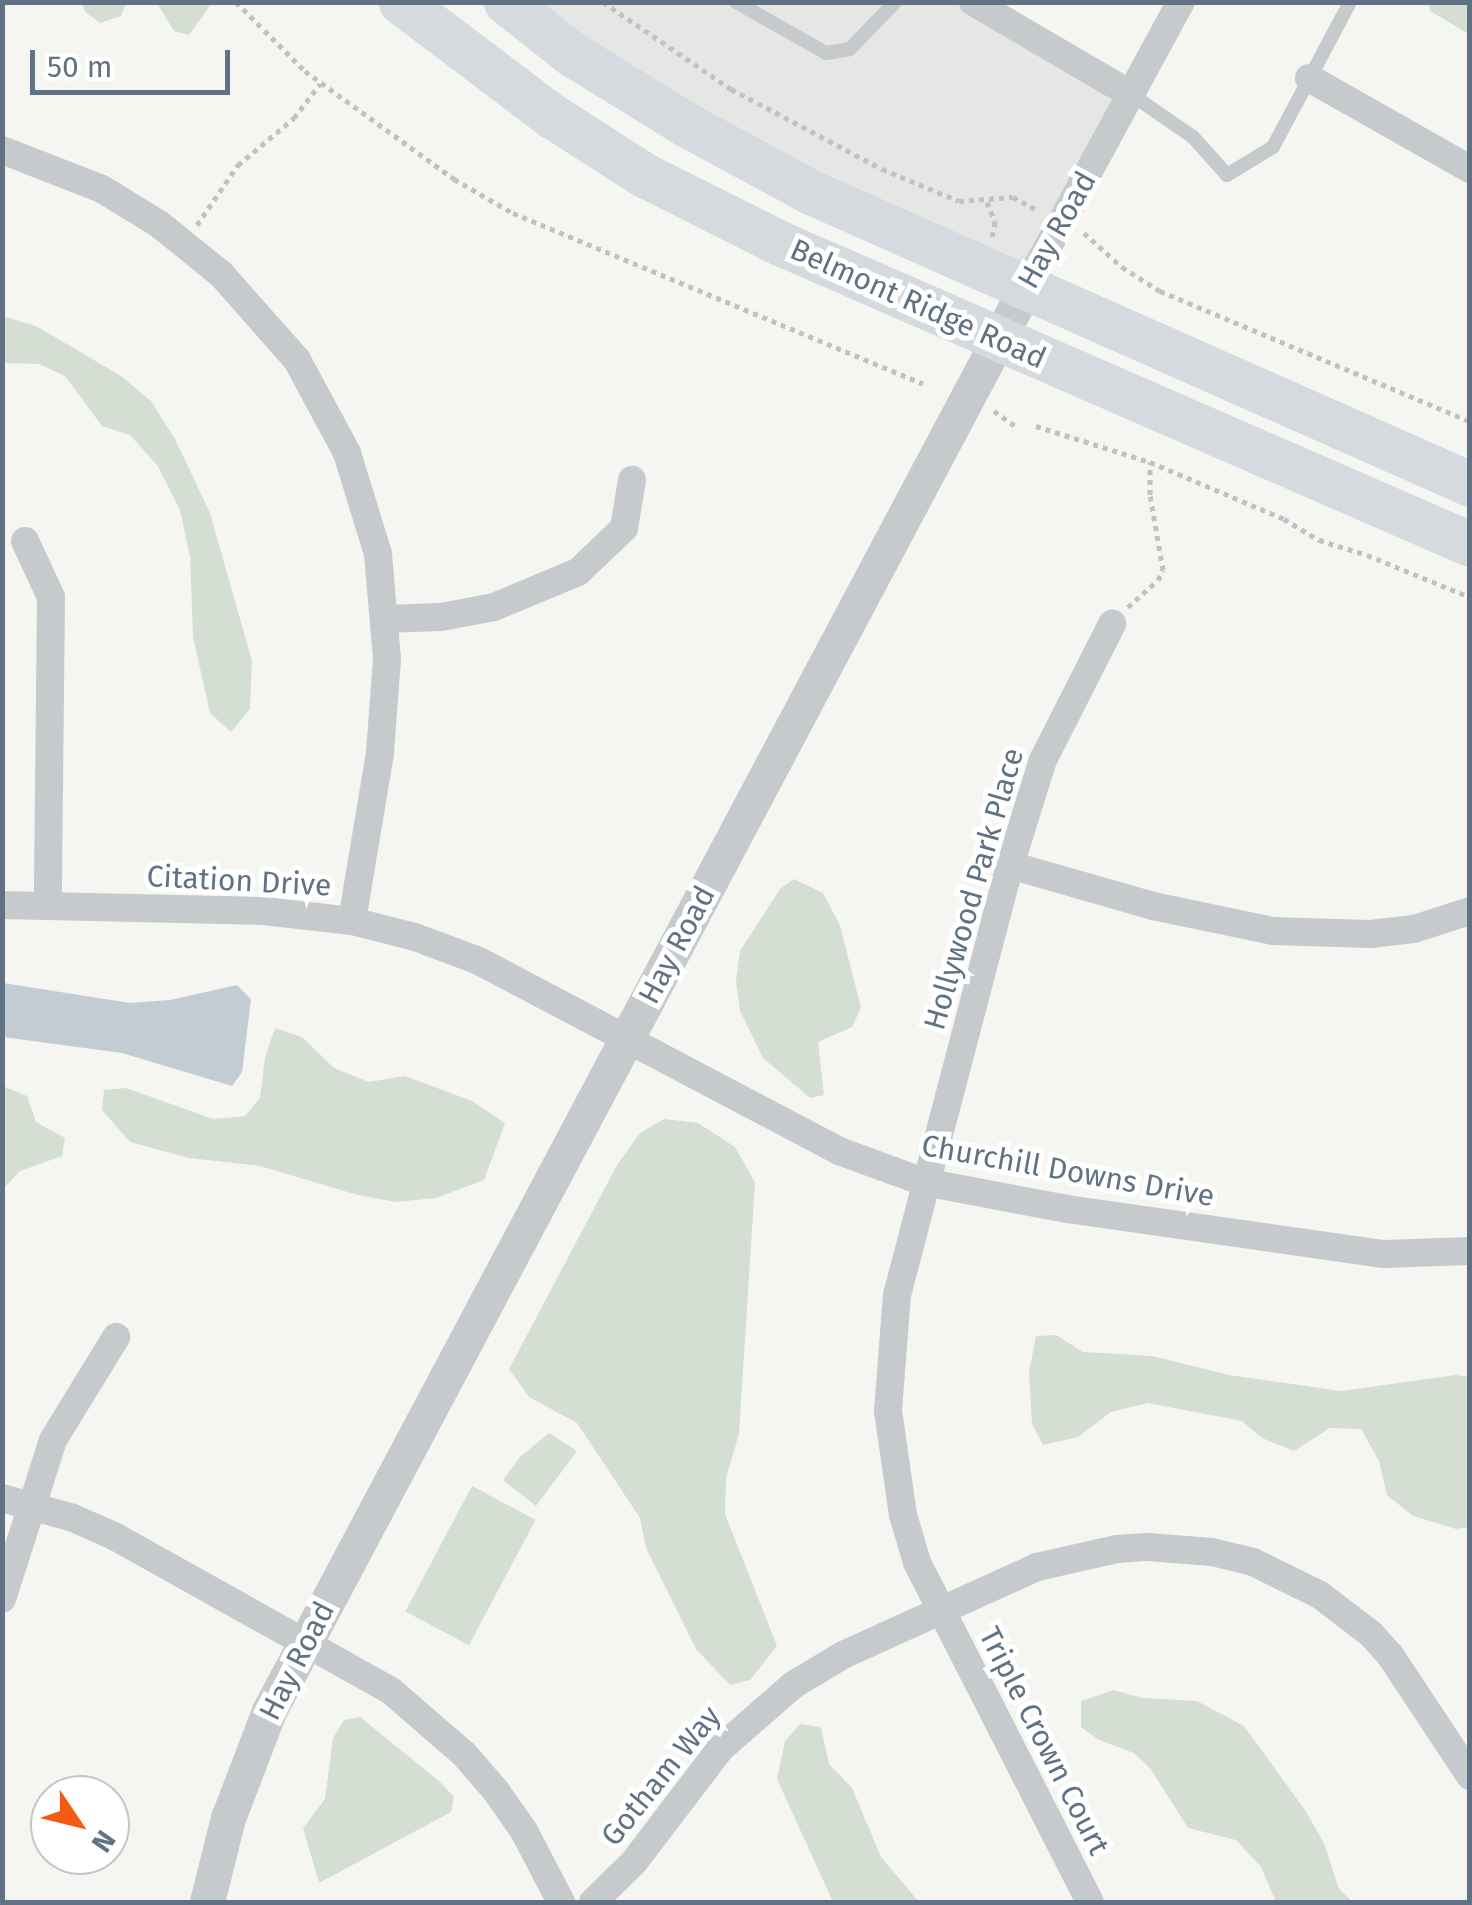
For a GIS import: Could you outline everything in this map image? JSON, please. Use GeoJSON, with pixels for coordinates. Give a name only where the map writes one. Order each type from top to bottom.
{"type":"FeatureCollection","features":[{"type":"Feature","properties":{"kind":"main road","name":"Belmont Ridge Road"},"geometry":{"type":"LineString","coordinates":[[400,2],[552,116],[646,176],[782,244],[1470,544]]}},
{"type":"Feature","properties":{"kind":"main road","name":"Belmont Ridge Road"},"geometry":{"type":"LineString","coordinates":[[506,2],[572,54],[798,185],[1470,484]]}},
{"type":"Feature","properties":{"kind":"main road"},"geometry":{"type":"LineString","coordinates":[[538,2],[540,14],[572,54]]}},
{"type":"Feature","properties":{"kind":"street","name":"Hay Road"},"geometry":{"type":"LineString","coordinates":[[207,1902],[248,1763],[269,1710],[1181,2]]}},
{"type":"Feature","properties":{"kind":"street"},"geometry":{"type":"LineString","coordinates":[[992,8],[1132,95]]}},
{"type":"Feature","properties":{"kind":"street"},"geometry":{"type":"LineString","coordinates":[[1309,78],[1470,168]]}},
{"type":"Feature","properties":{"kind":"street"},"geometry":{"type":"LineString","coordinates":[[2,150],[102,190],[183,243],[221,274],[276,332],[333,420],[370,520],[386,619],[380,753],[352,921]]}},
{"type":"Feature","properties":{"kind":"street"},"geometry":{"type":"LineString","coordinates":[[386,619],[441,617],[494,607],[578,572],[624,528],[632,480]]}},
{"type":"Feature","properties":{"kind":"street"},"geometry":{"type":"LineString","coordinates":[[26,541],[51,597],[48,906]]}},
{"type":"Feature","properties":{"kind":"street","name":"Hollywood Park Place"},"geometry":{"type":"LineString","coordinates":[[941,1610],[917,1562],[903,1515],[888,1411],[896,1296],[1010,865],[1043,760],[1112,624]]}},
{"type":"Feature","properties":{"kind":"street"},"geometry":{"type":"LineString","coordinates":[[1010,865],[1153,906],[1273,931],[1385,933],[1414,929],[1470,911]]}},
{"type":"Feature","properties":{"kind":"street","name":"Citation Drive"},"geometry":{"type":"LineString","coordinates":[[2,905],[263,910],[352,921],[415,937],[477,960],[625,1042]]}},
{"type":"Feature","properties":{"kind":"street","name":"Churchill Downs Drive"},"geometry":{"type":"LineString","coordinates":[[625,1042],[838,1151],[924,1182],[1068,1209],[1384,1254],[1470,1251]]}},
{"type":"Feature","properties":{"kind":"street"},"geometry":{"type":"LineString","coordinates":[[2,1599],[54,1440],[116,1337]]}},
{"type":"Feature","properties":{"kind":"street"},"geometry":{"type":"LineString","coordinates":[[2,1498],[32,1505],[114,1536],[391,1691],[464,1754],[524,1831],[561,1902]]}},
{"type":"Feature","properties":{"kind":"street","name":"Gotham Way"},"geometry":{"type":"LineString","coordinates":[[594,1902],[634,1862],[689,1785],[750,1719],[842,1655],[1037,1566],[1117,1550],[1184,1548],[1253,1562],[1320,1595],[1371,1634],[1390,1655],[1470,1776]]}},
{"type":"Feature","properties":{"kind":"street","name":"Triple Crown Court"},"geometry":{"type":"LineString","coordinates":[[941,1610],[1090,1902]]}},
{"type":"Feature","properties":{"kind":"lane"},"geometry":{"type":"LineString","coordinates":[[736,2],[826,53],[850,49],[895,2]]}},
{"type":"Feature","properties":{"kind":"lane"},"geometry":{"type":"LineString","coordinates":[[1132,95],[1193,137],[1228,174],[1273,147],[1350,2]]}},
{"type":"Feature","properties":{"kind":"path"},"geometry":{"type":"LineString","coordinates":[[236,2],[321,83],[454,179],[513,214],[923,384]]}},
{"type":"Feature","properties":{"kind":"path"},"geometry":{"type":"LineString","coordinates":[[183,243],[238,165],[294,118],[321,83]]}},
{"type":"Feature","properties":{"kind":"path"},"geometry":{"type":"LineString","coordinates":[[988,202],[995,222],[992,240]]}},
{"type":"Feature","properties":{"kind":"path"},"geometry":{"type":"LineString","coordinates":[[994,410],[1018,428]]}},
{"type":"Feature","properties":{"kind":"path"},"geometry":{"type":"LineString","coordinates":[[1036,426],[1150,462],[1284,520],[1320,540],[1470,598]]}},
{"type":"Feature","properties":{"kind":"path"},"geometry":{"type":"LineString","coordinates":[[1112,624],[1158,580],[1162,570],[1150,495],[1150,462]]}},
{"type":"Feature","properties":{"kind":"shaded area"},"geometry":{"type":"Polygon","coordinates":[[[83,2],[126,3],[121,16],[100,23],[84,11],[83,2]]]}},
{"type":"Feature","properties":{"kind":"shaded area"},"geometry":{"type":"Polygon","coordinates":[[[157,3],[212,3],[189,35],[174,31],[157,3]]]}},
{"type":"Feature","properties":{"kind":"shaded area"},"geometry":{"type":"Polygon","coordinates":[[[506,3],[973,3],[1132,95],[1026,287],[506,3]]]}},
{"type":"Feature","properties":{"kind":"shaded area"},"geometry":{"type":"Polygon","coordinates":[[[1429,3],[1469,3],[1469,34],[1430,11],[1429,3]]]}},
{"type":"Feature","properties":{"kind":"shaded area"},"geometry":{"type":"Polygon","coordinates":[[[3,316],[36,326],[121,376],[151,401],[175,439],[210,513],[252,661],[250,709],[231,732],[210,713],[193,637],[190,557],[180,510],[157,465],[130,435],[102,426],[65,376],[39,364],[3,363],[3,316]]]}},
{"type":"Feature","properties":{"kind":"shaded area"},"geometry":{"type":"Polygon","coordinates":[[[794,879],[823,893],[840,925],[861,1008],[852,1027],[818,1042],[824,1095],[810,1098],[763,1058],[740,1011],[736,981],[740,951],[780,889],[794,879]]]}},
{"type":"Feature","properties":{"kind":"shaded area"},"geometry":{"type":"Polygon","coordinates":[[[3,983],[130,1003],[170,1000],[237,985],[251,999],[242,1072],[232,1086],[122,1053],[3,1037],[3,983]]]}},
{"type":"Feature","properties":{"kind":"shaded area"},"geometry":{"type":"Polygon","coordinates":[[[275,1028],[302,1037],[334,1068],[369,1082],[405,1076],[472,1101],[505,1123],[484,1180],[436,1198],[396,1202],[260,1166],[189,1158],[130,1142],[102,1110],[104,1090],[126,1088],[213,1119],[245,1116],[260,1098],[265,1057],[275,1028]]]}},
{"type":"Feature","properties":{"kind":"shaded area"},"geometry":{"type":"Polygon","coordinates":[[[3,1086],[27,1096],[36,1122],[65,1138],[62,1156],[20,1171],[3,1189],[3,1086]]]}},
{"type":"Feature","properties":{"kind":"shaded area"},"geometry":{"type":"Polygon","coordinates":[[[664,1119],[698,1123],[735,1147],[755,1182],[739,1434],[726,1478],[725,1514],[777,1646],[750,1680],[730,1685],[696,1649],[646,1548],[640,1518],[577,1423],[529,1397],[509,1369],[617,1165],[640,1133],[664,1119]]]}},
{"type":"Feature","properties":{"kind":"shaded area"},"geometry":{"type":"Polygon","coordinates":[[[1056,1335],[1083,1352],[1152,1356],[1229,1375],[1341,1391],[1456,1375],[1469,1377],[1469,1527],[1456,1529],[1413,1516],[1387,1495],[1379,1461],[1361,1429],[1330,1428],[1294,1451],[1262,1438],[1242,1421],[1148,1403],[1111,1412],[1078,1437],[1043,1445],[1032,1424],[1029,1372],[1036,1336],[1056,1335]]]}},
{"type":"Feature","properties":{"kind":"shaded area"},"geometry":{"type":"Polygon","coordinates":[[[549,1433],[577,1451],[536,1506],[503,1480],[519,1458],[549,1433]]]}},
{"type":"Feature","properties":{"kind":"shaded area"},"geometry":{"type":"Polygon","coordinates":[[[472,1486],[536,1520],[469,1645],[405,1611],[472,1486]]]}},
{"type":"Feature","properties":{"kind":"shaded area"},"geometry":{"type":"Polygon","coordinates":[[[1114,1690],[1142,1698],[1197,1701],[1244,1726],[1305,1810],[1324,1843],[1339,1889],[1353,1902],[1276,1902],[1261,1867],[1236,1840],[1188,1828],[1150,1768],[1134,1753],[1099,1740],[1081,1727],[1081,1701],[1114,1690]]]}},
{"type":"Feature","properties":{"kind":"shaded area"},"geometry":{"type":"Polygon","coordinates":[[[360,1717],[439,1781],[454,1797],[451,1812],[319,1883],[303,1828],[325,1799],[333,1738],[344,1720],[360,1717]]]}},
{"type":"Feature","properties":{"kind":"shaded area"},"geometry":{"type":"Polygon","coordinates":[[[800,1724],[821,1727],[829,1764],[852,1788],[881,1857],[919,1902],[833,1902],[777,1779],[785,1741],[800,1724]]]}}]}
